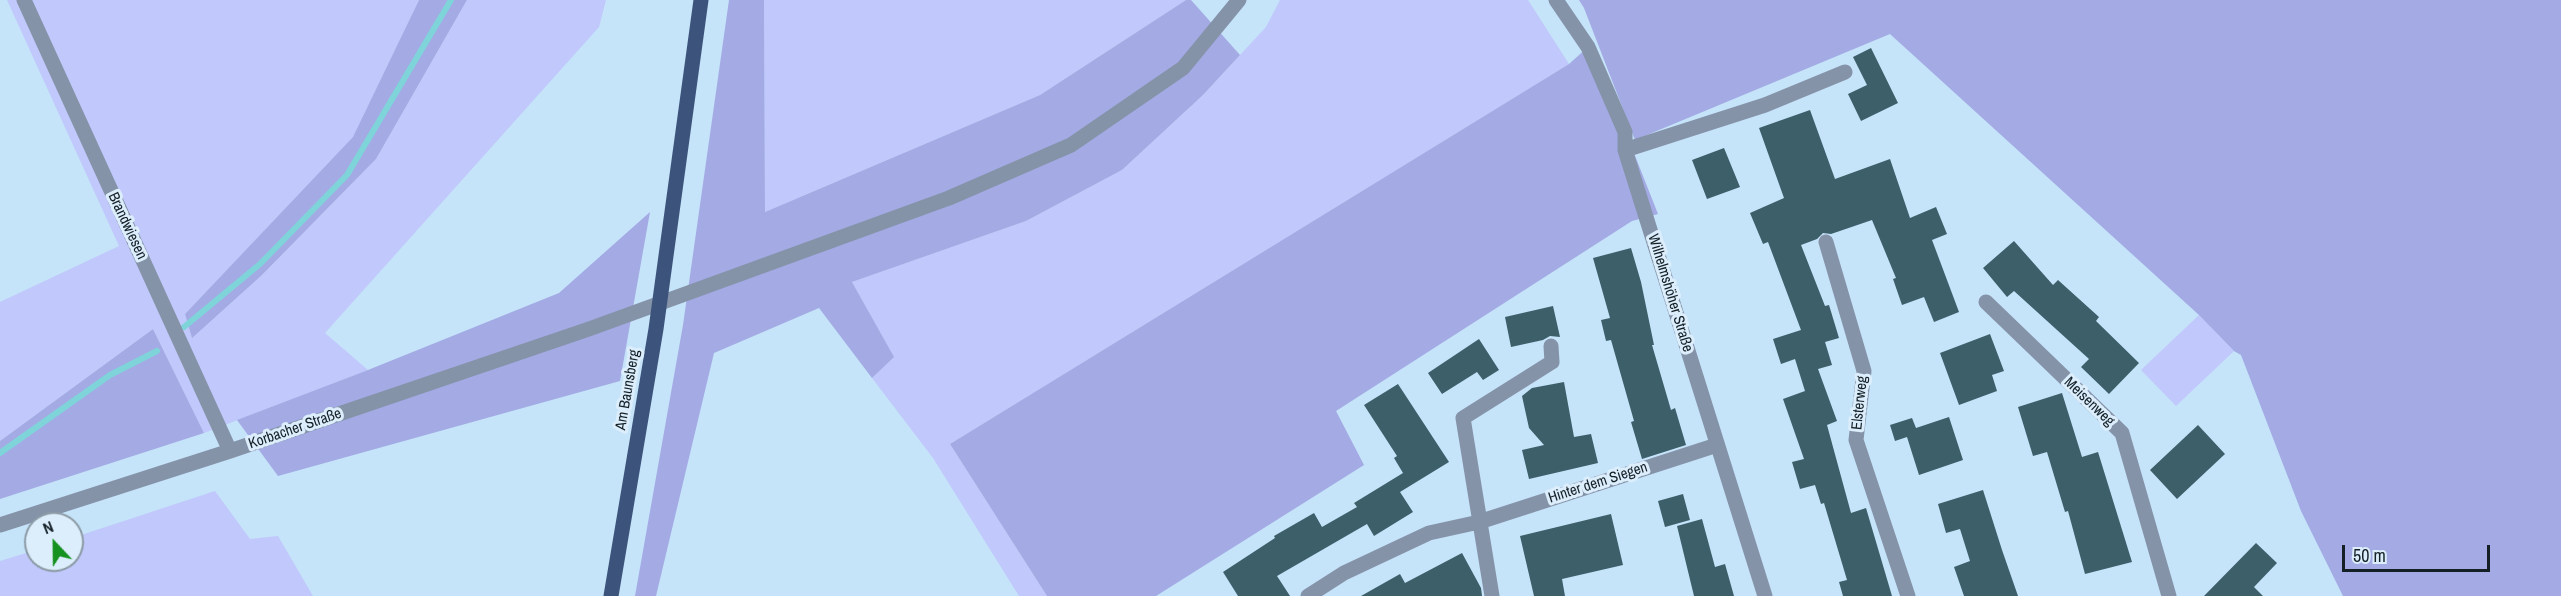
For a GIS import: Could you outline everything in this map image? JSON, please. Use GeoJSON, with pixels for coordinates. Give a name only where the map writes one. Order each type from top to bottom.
{"type":"FeatureCollection","features":[{"type":"Feature","properties":{"kind":"main road","name":"Am Baunsberg"},"geometry":{"type":"LineString","coordinates":[[611,596],[656,329],[701,0]]}},
{"type":"Feature","properties":{"kind":"street","name":"Brandwiesen"},"geometry":{"type":"LineString","coordinates":[[24,0],[230,451]]}},
{"type":"Feature","properties":{"kind":"street","name":"Korbacher Straße"},"geometry":{"type":"LineString","coordinates":[[0,525],[230,451],[589,329],[949,198],[1071,145],[1184,68],[1239,0]]}},
{"type":"Feature","properties":{"kind":"street","name":"Wilhelmshöher Straße"},"geometry":{"type":"LineString","coordinates":[[1556,0],[1588,47],[1625,132],[1625,150],[1765,596]]}},
{"type":"Feature","properties":{"kind":"street"},"geometry":{"type":"LineString","coordinates":[[1625,150],[1765,105],[1845,72]]}},
{"type":"Feature","properties":{"kind":"street","name":"Elsterweg"},"geometry":{"type":"LineString","coordinates":[[1826,242],[1864,371],[1856,440],[1908,596]]}},
{"type":"Feature","properties":{"kind":"street","name":"Meisenweg"},"geometry":{"type":"LineString","coordinates":[[1986,302],[2122,434],[2169,596]]}},
{"type":"Feature","properties":{"kind":"street"},"geometry":{"type":"LineString","coordinates":[[1492,596],[1463,418],[1552,362],[1551,346]]}},
{"type":"Feature","properties":{"kind":"street","name":"Hinter dem Siegen"},"geometry":{"type":"LineString","coordinates":[[1308,596],[1344,573],[1429,533],[1479,522],[1717,445]]}},
{"type":"Feature","properties":{"kind":"shaded area"},"geometry":{"type":"Polygon","coordinates":[[[7,0],[419,0],[354,137],[185,314],[192,337],[262,275],[376,159],[467,0],[606,0],[599,27],[325,333],[368,370],[204,433],[153,329],[0,441],[0,302],[119,246],[7,0]]]}},
{"type":"Feature","properties":{"kind":"shaded area"},"geometry":{"type":"Polygon","coordinates":[[[419,0],[467,0],[376,159],[262,275],[192,338],[185,314],[353,137],[419,0]]]}},
{"type":"Feature","properties":{"kind":"shaded area"},"geometry":{"type":"Polygon","coordinates":[[[729,0],[764,0],[765,212],[1040,95],[1186,0],[1191,0],[1240,55],[1203,95],[1122,170],[1026,221],[852,282],[894,357],[872,378],[819,308],[714,353],[656,596],[635,596],[683,325],[729,0]]]}},
{"type":"Feature","properties":{"kind":"shaded area"},"geometry":{"type":"Polygon","coordinates":[[[764,0],[1186,0],[1040,95],[765,212],[764,0]]]}},
{"type":"Feature","properties":{"kind":"shaded area"},"geometry":{"type":"Polygon","coordinates":[[[1280,0],[1528,0],[1569,64],[950,444],[1047,596],[1019,596],[933,458],[872,378],[893,357],[852,282],[1026,221],[1122,170],[1203,95],[1266,27],[1280,0]]]}},
{"type":"Feature","properties":{"kind":"shaded area"},"geometry":{"type":"Polygon","coordinates":[[[1579,0],[2561,0],[2561,596],[2343,596],[2301,511],[2241,355],[1890,34],[1635,140],[1579,0]]]}},
{"type":"Feature","properties":{"kind":"shaded area"},"geometry":{"type":"Polygon","coordinates":[[[1588,47],[1615,105],[1658,214],[1632,221],[1336,411],[1364,465],[1156,596],[1047,596],[950,444],[1569,64],[1588,47]]]}},
{"type":"Feature","properties":{"kind":"shaded area"},"geometry":{"type":"Polygon","coordinates":[[[650,212],[620,381],[278,476],[237,420],[559,293],[650,212]]]}},
{"type":"Feature","properties":{"kind":"shaded area"},"geometry":{"type":"Polygon","coordinates":[[[2199,315],[2234,351],[2176,406],[2141,370],[2199,315]]]}},
{"type":"Feature","properties":{"kind":"shaded area"},"geometry":{"type":"Polygon","coordinates":[[[153,329],[204,433],[0,499],[0,441],[153,329]]]}},
{"type":"Feature","properties":{"kind":"shaded area"},"geometry":{"type":"Polygon","coordinates":[[[215,491],[250,539],[278,536],[313,596],[0,596],[0,561],[24,554],[24,572],[84,572],[84,534],[215,491]]]}},
{"type":"Feature","properties":{"kind":"building"},"geometry":{"type":"Polygon","coordinates":[[[1871,48],[1898,103],[1861,121],[1848,94],[1867,85],[1853,57],[1871,48]]]}},
{"type":"Feature","properties":{"kind":"building"},"geometry":{"type":"Polygon","coordinates":[[[1810,110],[1835,179],[1890,159],[1910,218],[1936,207],[1947,234],[1932,240],[1959,312],[1934,322],[1924,297],[1902,305],[1893,279],[1896,278],[1872,220],[1831,234],[1823,233],[1817,239],[1801,245],[1825,306],[1829,305],[1839,338],[1825,342],[1832,365],[1818,369],[1837,421],[1827,425],[1851,513],[1866,508],[1892,596],[1843,596],[1839,582],[1847,580],[1824,503],[1821,504],[1815,485],[1800,489],[1792,462],[1804,459],[1783,399],[1805,391],[1795,359],[1781,364],[1773,339],[1801,330],[1768,242],[1763,244],[1750,213],[1784,198],[1759,128],[1810,110]]]}},
{"type":"Feature","properties":{"kind":"building"},"geometry":{"type":"Polygon","coordinates":[[[1724,148],[1740,187],[1707,199],[1692,160],[1724,148]]]}},
{"type":"Feature","properties":{"kind":"building"},"geometry":{"type":"Polygon","coordinates":[[[2014,241],[2053,285],[2058,280],[2099,317],[2096,321],[2139,363],[2109,394],[2081,367],[2089,359],[2014,291],[2007,297],[1983,268],[2014,241]]]}},
{"type":"Feature","properties":{"kind":"building"},"geometry":{"type":"Polygon","coordinates":[[[1631,248],[1641,282],[1654,345],[1652,345],[1671,410],[1675,408],[1686,445],[1642,459],[1631,422],[1634,421],[1611,340],[1606,341],[1601,320],[1610,318],[1593,258],[1631,248]]]}},
{"type":"Feature","properties":{"kind":"building"},"geometry":{"type":"Polygon","coordinates":[[[1553,306],[1560,337],[1550,336],[1543,340],[1511,347],[1505,317],[1553,306]]]}},
{"type":"Feature","properties":{"kind":"building"},"geometry":{"type":"Polygon","coordinates":[[[1990,334],[2004,371],[1992,375],[1997,391],[1959,405],[1940,353],[1990,334]]]}},
{"type":"Feature","properties":{"kind":"building"},"geometry":{"type":"Polygon","coordinates":[[[1479,339],[1499,370],[1483,380],[1477,372],[1442,394],[1428,373],[1479,339]]]}},
{"type":"Feature","properties":{"kind":"building"},"geometry":{"type":"Polygon","coordinates":[[[1564,382],[1574,437],[1591,434],[1598,463],[1529,479],[1522,450],[1544,445],[1529,428],[1522,396],[1532,388],[1564,382]]]}},
{"type":"Feature","properties":{"kind":"building"},"geometry":{"type":"Polygon","coordinates":[[[1398,384],[1449,462],[1400,492],[1413,512],[1374,536],[1367,524],[1277,576],[1290,596],[1238,596],[1223,572],[1275,538],[1274,536],[1314,513],[1322,527],[1357,507],[1354,503],[1403,473],[1394,458],[1397,456],[1364,405],[1398,384]]]}},
{"type":"Feature","properties":{"kind":"building"},"geometry":{"type":"Polygon","coordinates":[[[2062,393],[2082,457],[2098,452],[2132,562],[2085,574],[2068,511],[2065,512],[2047,452],[2033,456],[2018,407],[2062,393]]]}},
{"type":"Feature","properties":{"kind":"building"},"geometry":{"type":"Polygon","coordinates":[[[1949,417],[1963,460],[1919,475],[1907,437],[1895,441],[1890,425],[1912,418],[1916,428],[1949,417]]]}},
{"type":"Feature","properties":{"kind":"building"},"geometry":{"type":"Polygon","coordinates":[[[2198,425],[2225,454],[2177,499],[2150,470],[2198,425]]]}},
{"type":"Feature","properties":{"kind":"building"},"geometry":{"type":"Polygon","coordinates":[[[1983,490],[2018,596],[1964,596],[1954,567],[1970,561],[1960,529],[1946,533],[1938,504],[1983,490]]]}},
{"type":"Feature","properties":{"kind":"building"},"geometry":{"type":"Polygon","coordinates":[[[1683,494],[1690,520],[1665,527],[1658,501],[1683,494]]]}},
{"type":"Feature","properties":{"kind":"building"},"geometry":{"type":"Polygon","coordinates":[[[1611,514],[1623,565],[1562,579],[1565,596],[1534,596],[1520,536],[1611,514]]]}},
{"type":"Feature","properties":{"kind":"building"},"geometry":{"type":"Polygon","coordinates":[[[1702,519],[1715,567],[1725,564],[1734,596],[1694,596],[1677,526],[1702,519]]]}},
{"type":"Feature","properties":{"kind":"building"},"geometry":{"type":"Polygon","coordinates":[[[2256,543],[2277,563],[2254,587],[2263,596],[2204,596],[2256,543]]]}},
{"type":"Feature","properties":{"kind":"building"},"geometry":{"type":"Polygon","coordinates":[[[1462,553],[1481,588],[1482,596],[1361,596],[1400,574],[1405,583],[1462,553]]]}},
{"type":"Feature","properties":{"kind":"waterway"},"geometry":{"type":"LineString","coordinates":[[184,327],[260,264],[347,175],[451,0]]}},
{"type":"Feature","properties":{"kind":"waterway"},"geometry":{"type":"LineString","coordinates":[[0,453],[110,375],[157,351]]}}]}
